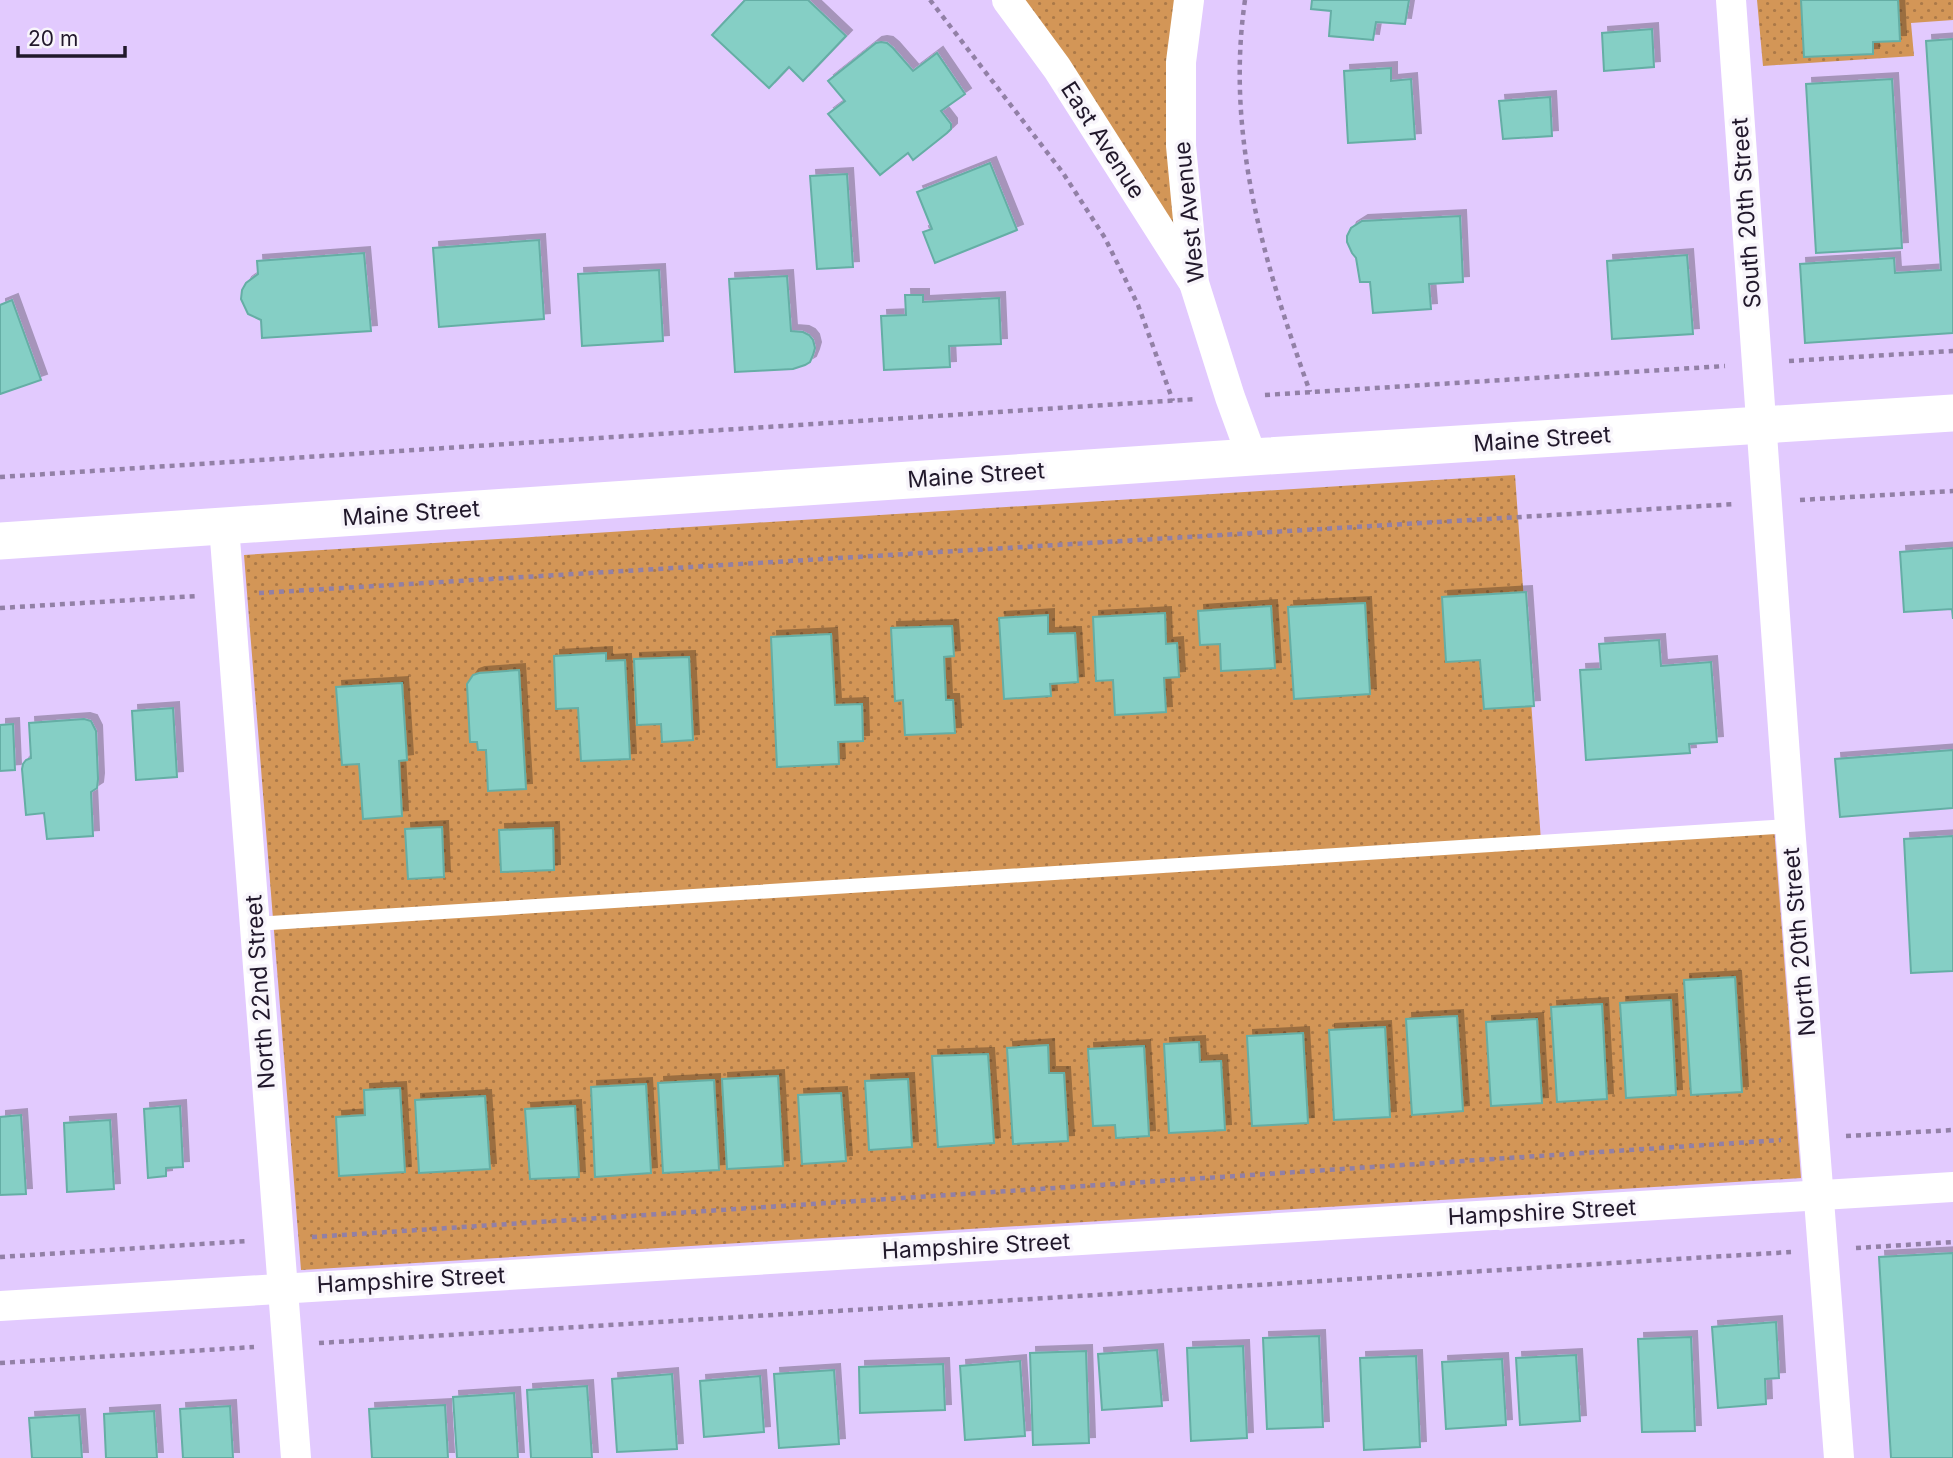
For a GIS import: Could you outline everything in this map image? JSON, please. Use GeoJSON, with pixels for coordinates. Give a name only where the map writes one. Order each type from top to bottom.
{"type":"FeatureCollection","features":[{"type":"Feature","properties":{"kind":"street","name":"East Avenue"},"geometry":{"type":"LineString","coordinates":[[1007,0],[1057,68],[1195,283]]}},
{"type":"Feature","properties":{"kind":"street","name":"West Avenue"},"geometry":{"type":"LineString","coordinates":[[1189,0],[1181,62],[1181,146],[1195,283],[1230,397],[1252,457]]}},
{"type":"Feature","properties":{"kind":"street","name":"South 20th Street"},"geometry":{"type":"LineString","coordinates":[[1731,0],[1760,425]]}},
{"type":"Feature","properties":{"kind":"street","name":"Maine Street"},"geometry":{"type":"LineString","coordinates":[[0,541],[1953,413]]}},
{"type":"Feature","properties":{"kind":"street","name":"North 20th Street"},"geometry":{"type":"LineString","coordinates":[[1760,425],[1839,1458]]}},
{"type":"Feature","properties":{"kind":"street","name":"North 22nd Street"},"geometry":{"type":"LineString","coordinates":[[224,526],[296,1458]]}},
{"type":"Feature","properties":{"kind":"street","name":"Hampshire Street"},"geometry":{"type":"LineString","coordinates":[[0,1306],[1953,1187]]}},
{"type":"Feature","properties":{"kind":"lane"},"geometry":{"type":"LineString","coordinates":[[255,924],[1790,826]]}},
{"type":"Feature","properties":{"kind":"path"},"geometry":{"type":"LineString","coordinates":[[930,0],[1063,173],[1105,238],[1138,305],[1173,401]]}},
{"type":"Feature","properties":{"kind":"path"},"geometry":{"type":"LineString","coordinates":[[1245,0],[1240,33],[1240,113],[1250,190],[1266,262],[1310,392]]}},
{"type":"Feature","properties":{"kind":"path"},"geometry":{"type":"LineString","coordinates":[[0,477],[1953,351]]}},
{"type":"Feature","properties":{"kind":"path"},"geometry":{"type":"LineString","coordinates":[[0,608],[1953,491]]}},
{"type":"Feature","properties":{"kind":"path"},"geometry":{"type":"LineString","coordinates":[[0,1256],[1953,1130]]}},
{"type":"Feature","properties":{"kind":"path"},"geometry":{"type":"LineString","coordinates":[[0,1363],[1953,1242]]}},
{"type":"Feature","properties":{"kind":"shaded area"},"geometry":{"type":"Polygon","coordinates":[[[1010,0],[1184,0],[1188,266],[1010,0]]]}},
{"type":"Feature","properties":{"kind":"shaded area"},"geometry":{"type":"Polygon","coordinates":[[[1757,0],[1953,0],[1953,20],[1911,23],[1914,56],[1763,66],[1757,0]]]}},
{"type":"Feature","properties":{"kind":"shaded area"},"geometry":{"type":"Polygon","coordinates":[[[1515,475],[1541,841],[1774,827],[1801,1178],[301,1270],[244,555],[1515,475]]]}},
{"type":"Feature","properties":{"kind":"building"},"geometry":{"type":"Polygon","coordinates":[[[745,0],[808,0],[846,36],[803,81],[789,67],[769,88],[712,35],[745,0]]]}},
{"type":"Feature","properties":{"kind":"building"},"geometry":{"type":"Polygon","coordinates":[[[1312,0],[1409,0],[1405,24],[1376,22],[1373,40],[1329,36],[1331,11],[1311,9],[1312,0]]]}},
{"type":"Feature","properties":{"kind":"building"},"geometry":{"type":"Polygon","coordinates":[[[1801,0],[1898,0],[1900,41],[1873,42],[1873,54],[1804,57],[1801,0]]]}},
{"type":"Feature","properties":{"kind":"building"},"geometry":{"type":"Polygon","coordinates":[[[1652,29],[1654,67],[1604,71],[1602,33],[1652,29]]]}},
{"type":"Feature","properties":{"kind":"building"},"geometry":{"type":"Polygon","coordinates":[[[1953,39],[1953,333],[1805,343],[1800,264],[1894,258],[1895,273],[1941,270],[1926,41],[1953,39]]]}},
{"type":"Feature","properties":{"kind":"building"},"geometry":{"type":"Polygon","coordinates":[[[881,42],[893,48],[913,71],[937,53],[965,94],[941,111],[951,124],[947,133],[913,160],[908,153],[880,175],[828,114],[845,101],[828,81],[876,43],[881,42]]]}},
{"type":"Feature","properties":{"kind":"building"},"geometry":{"type":"Polygon","coordinates":[[[1391,68],[1391,81],[1411,79],[1415,139],[1348,143],[1344,71],[1391,68]]]}},
{"type":"Feature","properties":{"kind":"building"},"geometry":{"type":"Polygon","coordinates":[[[1892,79],[1902,248],[1816,253],[1806,84],[1892,79]]]}},
{"type":"Feature","properties":{"kind":"building"},"geometry":{"type":"Polygon","coordinates":[[[1550,97],[1552,136],[1503,139],[1499,101],[1550,97]]]}},
{"type":"Feature","properties":{"kind":"building"},"geometry":{"type":"Polygon","coordinates":[[[990,163],[1017,230],[935,263],[923,232],[932,229],[917,192],[990,163]]]}},
{"type":"Feature","properties":{"kind":"building"},"geometry":{"type":"Polygon","coordinates":[[[847,174],[853,267],[817,269],[810,176],[847,174]]]}},
{"type":"Feature","properties":{"kind":"building"},"geometry":{"type":"Polygon","coordinates":[[[1460,216],[1463,282],[1429,284],[1431,309],[1373,313],[1370,282],[1360,282],[1356,258],[1347,242],[1351,228],[1362,221],[1460,216]]]}},
{"type":"Feature","properties":{"kind":"building"},"geometry":{"type":"Polygon","coordinates":[[[539,240],[544,319],[439,327],[433,248],[539,240]]]}},
{"type":"Feature","properties":{"kind":"building"},"geometry":{"type":"Polygon","coordinates":[[[364,253],[371,331],[262,338],[261,320],[248,314],[241,299],[246,283],[258,274],[257,261],[364,253]]]}},
{"type":"Feature","properties":{"kind":"building"},"geometry":{"type":"Polygon","coordinates":[[[1687,255],[1693,334],[1612,339],[1607,261],[1687,255]]]}},
{"type":"Feature","properties":{"kind":"building"},"geometry":{"type":"Polygon","coordinates":[[[659,270],[663,341],[582,346],[578,274],[659,270]]]}},
{"type":"Feature","properties":{"kind":"building"},"geometry":{"type":"Polygon","coordinates":[[[787,276],[791,331],[803,332],[813,340],[815,348],[810,362],[793,369],[735,372],[729,279],[787,276]]]}},
{"type":"Feature","properties":{"kind":"building"},"geometry":{"type":"Polygon","coordinates":[[[905,295],[923,295],[923,302],[999,298],[1001,344],[949,346],[950,367],[884,370],[881,316],[906,315],[905,295]]]}},
{"type":"Feature","properties":{"kind":"building"},"geometry":{"type":"Polygon","coordinates":[[[12,300],[41,380],[0,394],[0,305],[12,300]]]}},
{"type":"Feature","properties":{"kind":"building"},"geometry":{"type":"Polygon","coordinates":[[[1953,548],[1953,619],[1952,609],[1904,612],[1900,552],[1953,548]]]}},
{"type":"Feature","properties":{"kind":"building"},"geometry":{"type":"Polygon","coordinates":[[[1526,592],[1534,706],[1484,709],[1480,660],[1446,662],[1442,597],[1526,592]]]}},
{"type":"Feature","properties":{"kind":"building"},"geometry":{"type":"Polygon","coordinates":[[[1365,603],[1370,694],[1294,699],[1288,607],[1365,603]]]}},
{"type":"Feature","properties":{"kind":"building"},"geometry":{"type":"Polygon","coordinates":[[[1271,606],[1275,668],[1221,671],[1220,644],[1200,645],[1198,611],[1271,606]]]}},
{"type":"Feature","properties":{"kind":"building"},"geometry":{"type":"Polygon","coordinates":[[[1165,613],[1166,644],[1177,643],[1179,677],[1164,678],[1166,712],[1115,715],[1113,680],[1096,681],[1093,617],[1165,613]]]}},
{"type":"Feature","properties":{"kind":"building"},"geometry":{"type":"Polygon","coordinates":[[[1048,615],[1048,634],[1075,633],[1078,682],[1050,684],[1051,696],[1004,699],[999,618],[1048,615]]]}},
{"type":"Feature","properties":{"kind":"building"},"geometry":{"type":"Polygon","coordinates":[[[952,626],[954,656],[944,657],[946,700],[953,700],[955,733],[905,735],[903,700],[895,701],[891,628],[952,626]]]}},
{"type":"Feature","properties":{"kind":"building"},"geometry":{"type":"Polygon","coordinates":[[[831,634],[835,705],[862,704],[863,741],[838,742],[839,764],[777,767],[771,637],[831,634]]]}},
{"type":"Feature","properties":{"kind":"building"},"geometry":{"type":"Polygon","coordinates":[[[1659,640],[1661,666],[1711,662],[1717,742],[1689,744],[1690,753],[1586,760],[1580,670],[1601,669],[1599,644],[1659,640]]]}},
{"type":"Feature","properties":{"kind":"building"},"geometry":{"type":"Polygon","coordinates":[[[606,653],[606,661],[625,660],[630,759],[581,761],[578,708],[556,709],[554,656],[606,653]]]}},
{"type":"Feature","properties":{"kind":"building"},"geometry":{"type":"Polygon","coordinates":[[[689,657],[693,740],[662,742],[661,724],[637,725],[634,659],[689,657]]]}},
{"type":"Feature","properties":{"kind":"building"},"geometry":{"type":"Polygon","coordinates":[[[519,670],[526,789],[488,791],[486,750],[478,750],[477,742],[470,742],[467,684],[473,675],[479,673],[519,670]]]}},
{"type":"Feature","properties":{"kind":"building"},"geometry":{"type":"Polygon","coordinates":[[[402,683],[407,760],[399,761],[402,816],[363,819],[359,764],[342,765],[336,687],[402,683]]]}},
{"type":"Feature","properties":{"kind":"building"},"geometry":{"type":"Polygon","coordinates":[[[173,708],[177,777],[136,780],[132,711],[173,708]]]}},
{"type":"Feature","properties":{"kind":"building"},"geometry":{"type":"Polygon","coordinates":[[[84,719],[91,721],[96,731],[98,779],[97,788],[91,792],[93,836],[47,839],[44,813],[26,815],[22,769],[26,760],[31,758],[29,723],[84,719]]]}},
{"type":"Feature","properties":{"kind":"building"},"geometry":{"type":"Polygon","coordinates":[[[13,724],[15,770],[0,771],[0,725],[13,724]]]}},
{"type":"Feature","properties":{"kind":"building"},"geometry":{"type":"Polygon","coordinates":[[[1953,750],[1953,808],[1840,817],[1835,759],[1953,750]]]}},
{"type":"Feature","properties":{"kind":"building"},"geometry":{"type":"Polygon","coordinates":[[[442,827],[444,877],[408,879],[405,829],[442,827]]]}},
{"type":"Feature","properties":{"kind":"building"},"geometry":{"type":"Polygon","coordinates":[[[553,828],[554,870],[501,872],[499,830],[553,828]]]}},
{"type":"Feature","properties":{"kind":"building"},"geometry":{"type":"Polygon","coordinates":[[[1953,836],[1953,971],[1911,973],[1904,839],[1953,836]]]}},
{"type":"Feature","properties":{"kind":"building"},"geometry":{"type":"Polygon","coordinates":[[[1735,977],[1742,1092],[1691,1095],[1684,980],[1735,977]]]}},
{"type":"Feature","properties":{"kind":"building"},"geometry":{"type":"Polygon","coordinates":[[[1671,1000],[1676,1095],[1626,1098],[1620,1003],[1671,1000]]]}},
{"type":"Feature","properties":{"kind":"building"},"geometry":{"type":"Polygon","coordinates":[[[1602,1004],[1607,1099],[1557,1102],[1551,1007],[1602,1004]]]}},
{"type":"Feature","properties":{"kind":"building"},"geometry":{"type":"Polygon","coordinates":[[[1457,1016],[1463,1111],[1412,1115],[1406,1019],[1457,1016]]]}},
{"type":"Feature","properties":{"kind":"building"},"geometry":{"type":"Polygon","coordinates":[[[1537,1019],[1542,1103],[1491,1106],[1486,1022],[1537,1019]]]}},
{"type":"Feature","properties":{"kind":"building"},"geometry":{"type":"Polygon","coordinates":[[[1385,1027],[1390,1117],[1334,1120],[1329,1030],[1385,1027]]]}},
{"type":"Feature","properties":{"kind":"building"},"geometry":{"type":"Polygon","coordinates":[[[1303,1033],[1308,1123],[1252,1126],[1247,1036],[1303,1033]]]}},
{"type":"Feature","properties":{"kind":"building"},"geometry":{"type":"Polygon","coordinates":[[[1199,1042],[1200,1062],[1221,1061],[1225,1130],[1169,1133],[1164,1044],[1199,1042]]]}},
{"type":"Feature","properties":{"kind":"building"},"geometry":{"type":"Polygon","coordinates":[[[1048,1045],[1049,1073],[1064,1073],[1068,1141],[1013,1144],[1007,1048],[1048,1045]]]}},
{"type":"Feature","properties":{"kind":"building"},"geometry":{"type":"Polygon","coordinates":[[[1144,1046],[1149,1136],[1116,1138],[1115,1125],[1093,1126],[1088,1049],[1144,1046]]]}},
{"type":"Feature","properties":{"kind":"building"},"geometry":{"type":"Polygon","coordinates":[[[988,1054],[994,1143],[938,1147],[932,1056],[988,1054]]]}},
{"type":"Feature","properties":{"kind":"building"},"geometry":{"type":"Polygon","coordinates":[[[778,1076],[783,1166],[727,1169],[722,1079],[778,1076]]]}},
{"type":"Feature","properties":{"kind":"building"},"geometry":{"type":"Polygon","coordinates":[[[908,1079],[912,1147],[869,1150],[865,1081],[908,1079]]]}},
{"type":"Feature","properties":{"kind":"building"},"geometry":{"type":"Polygon","coordinates":[[[714,1080],[719,1170],[663,1173],[658,1083],[714,1080]]]}},
{"type":"Feature","properties":{"kind":"building"},"geometry":{"type":"Polygon","coordinates":[[[646,1084],[651,1173],[595,1177],[591,1087],[646,1084]]]}},
{"type":"Feature","properties":{"kind":"building"},"geometry":{"type":"Polygon","coordinates":[[[400,1088],[405,1172],[339,1176],[336,1117],[365,1115],[364,1090],[400,1088]]]}},
{"type":"Feature","properties":{"kind":"building"},"geometry":{"type":"Polygon","coordinates":[[[841,1093],[846,1161],[802,1164],[798,1095],[841,1093]]]}},
{"type":"Feature","properties":{"kind":"building"},"geometry":{"type":"Polygon","coordinates":[[[485,1096],[490,1169],[419,1173],[415,1100],[485,1096]]]}},
{"type":"Feature","properties":{"kind":"building"},"geometry":{"type":"Polygon","coordinates":[[[180,1106],[183,1167],[166,1168],[166,1176],[148,1178],[144,1109],[180,1106]]]}},
{"type":"Feature","properties":{"kind":"building"},"geometry":{"type":"Polygon","coordinates":[[[575,1106],[579,1177],[530,1179],[525,1109],[575,1106]]]}},
{"type":"Feature","properties":{"kind":"building"},"geometry":{"type":"Polygon","coordinates":[[[21,1115],[26,1194],[0,1195],[0,1117],[21,1115]]]}},
{"type":"Feature","properties":{"kind":"building"},"geometry":{"type":"Polygon","coordinates":[[[110,1120],[114,1189],[67,1192],[64,1123],[110,1120]]]}},
{"type":"Feature","properties":{"kind":"building"},"geometry":{"type":"Polygon","coordinates":[[[1953,1253],[1953,1458],[1891,1458],[1879,1257],[1953,1253]]]}},
{"type":"Feature","properties":{"kind":"building"},"geometry":{"type":"Polygon","coordinates":[[[1776,1322],[1779,1378],[1765,1379],[1766,1404],[1718,1408],[1712,1327],[1776,1322]]]}},
{"type":"Feature","properties":{"kind":"building"},"geometry":{"type":"Polygon","coordinates":[[[1319,1336],[1323,1427],[1267,1429],[1263,1338],[1319,1336]]]}},
{"type":"Feature","properties":{"kind":"building"},"geometry":{"type":"Polygon","coordinates":[[[1691,1337],[1695,1431],[1642,1432],[1638,1339],[1691,1337]]]}},
{"type":"Feature","properties":{"kind":"building"},"geometry":{"type":"Polygon","coordinates":[[[1243,1346],[1247,1438],[1191,1441],[1187,1348],[1243,1346]]]}},
{"type":"Feature","properties":{"kind":"building"},"geometry":{"type":"Polygon","coordinates":[[[1157,1350],[1162,1406],[1102,1410],[1098,1354],[1157,1350]]]}},
{"type":"Feature","properties":{"kind":"building"},"geometry":{"type":"Polygon","coordinates":[[[1086,1351],[1089,1443],[1033,1445],[1030,1353],[1086,1351]]]}},
{"type":"Feature","properties":{"kind":"building"},"geometry":{"type":"Polygon","coordinates":[[[1576,1355],[1580,1421],[1520,1425],[1516,1358],[1576,1355]]]}},
{"type":"Feature","properties":{"kind":"building"},"geometry":{"type":"Polygon","coordinates":[[[1416,1356],[1420,1447],[1364,1450],[1360,1358],[1416,1356]]]}},
{"type":"Feature","properties":{"kind":"building"},"geometry":{"type":"Polygon","coordinates":[[[1502,1359],[1506,1425],[1446,1429],[1442,1362],[1502,1359]]]}},
{"type":"Feature","properties":{"kind":"building"},"geometry":{"type":"Polygon","coordinates":[[[1020,1361],[1025,1436],[965,1440],[960,1366],[1020,1361]]]}},
{"type":"Feature","properties":{"kind":"building"},"geometry":{"type":"Polygon","coordinates":[[[943,1364],[945,1410],[860,1413],[859,1367],[943,1364]]]}},
{"type":"Feature","properties":{"kind":"building"},"geometry":{"type":"Polygon","coordinates":[[[834,1370],[839,1444],[779,1448],[774,1374],[834,1370]]]}},
{"type":"Feature","properties":{"kind":"building"},"geometry":{"type":"Polygon","coordinates":[[[672,1374],[677,1449],[617,1452],[612,1379],[672,1374]]]}},
{"type":"Feature","properties":{"kind":"building"},"geometry":{"type":"Polygon","coordinates":[[[760,1376],[764,1432],[704,1437],[700,1381],[760,1376]]]}},
{"type":"Feature","properties":{"kind":"building"},"geometry":{"type":"Polygon","coordinates":[[[587,1386],[592,1458],[531,1458],[527,1390],[587,1386]]]}},
{"type":"Feature","properties":{"kind":"building"},"geometry":{"type":"Polygon","coordinates":[[[514,1393],[518,1458],[457,1458],[453,1397],[514,1393]]]}},
{"type":"Feature","properties":{"kind":"building"},"geometry":{"type":"Polygon","coordinates":[[[445,1405],[448,1458],[372,1458],[369,1409],[445,1405]]]}},
{"type":"Feature","properties":{"kind":"building"},"geometry":{"type":"Polygon","coordinates":[[[230,1406],[233,1458],[183,1458],[180,1409],[230,1406]]]}},
{"type":"Feature","properties":{"kind":"building"},"geometry":{"type":"Polygon","coordinates":[[[154,1411],[157,1458],[106,1458],[104,1414],[154,1411]]]}},
{"type":"Feature","properties":{"kind":"building"},"geometry":{"type":"Polygon","coordinates":[[[79,1415],[82,1458],[32,1458],[29,1418],[79,1415]]]}}]}
